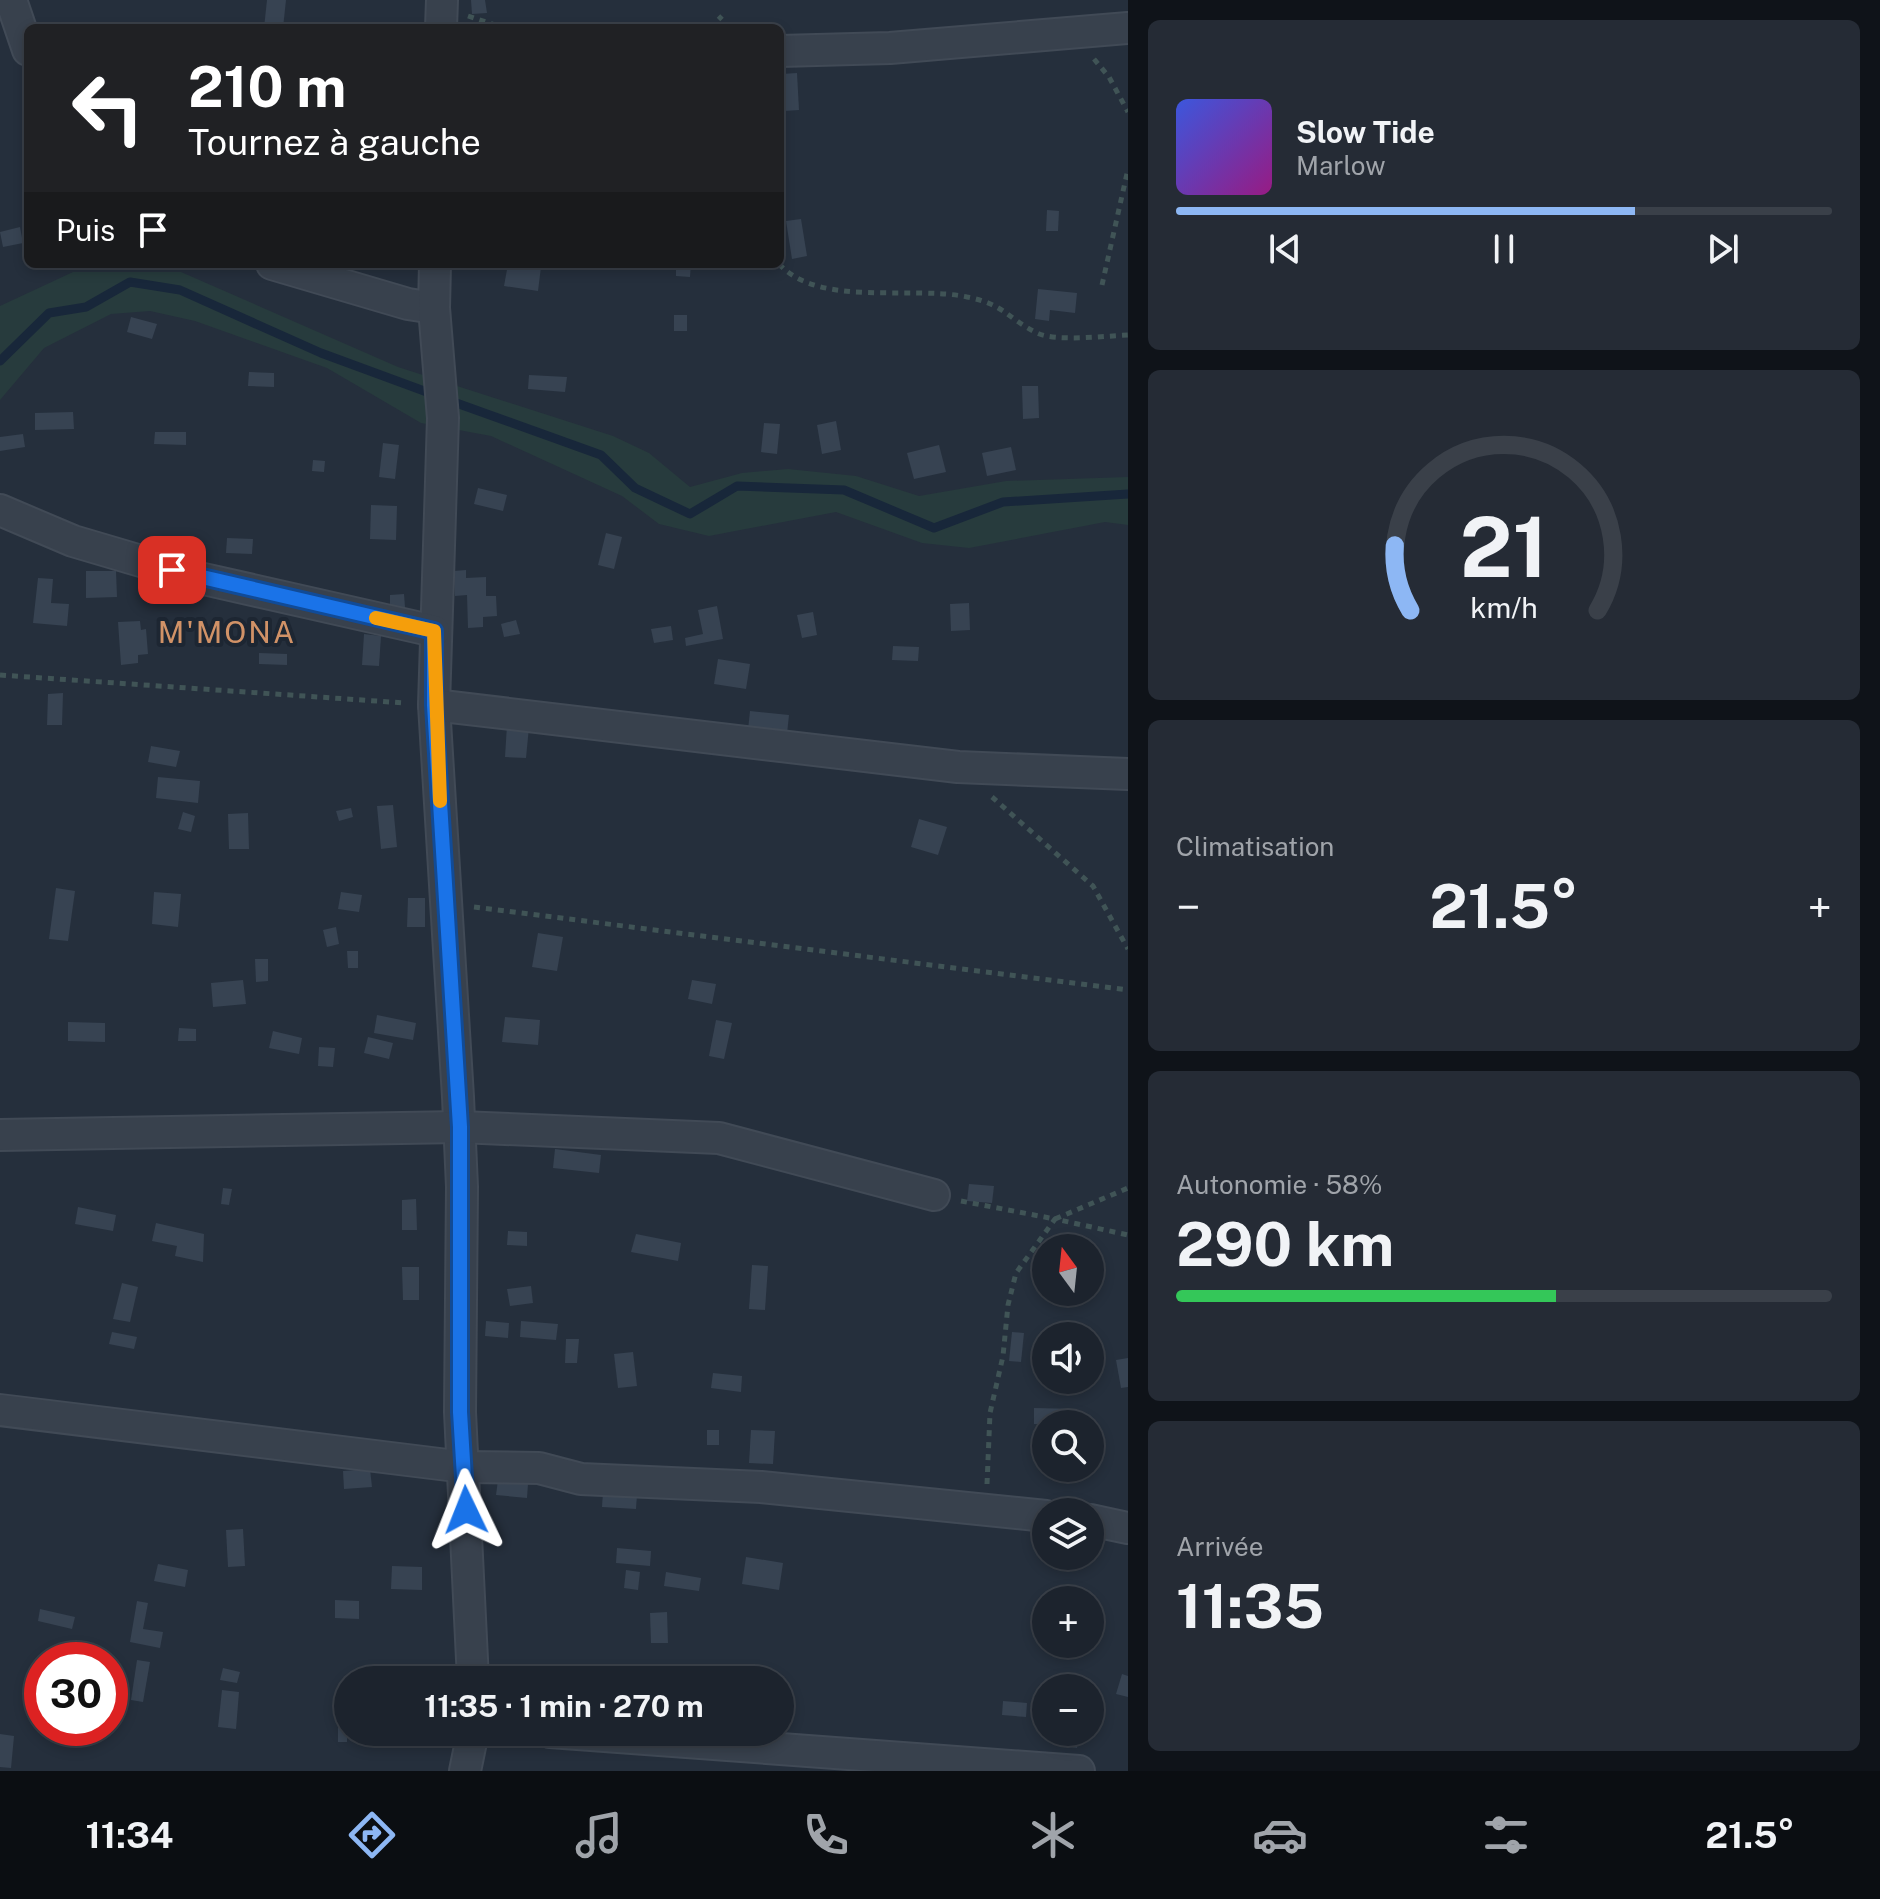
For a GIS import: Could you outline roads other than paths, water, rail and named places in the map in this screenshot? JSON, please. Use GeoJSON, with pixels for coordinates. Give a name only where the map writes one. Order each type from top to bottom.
{"type":"FeatureCollection","features":[{"type":"Feature","properties":{"kind":"street"},"geometry":{"type":"LineString","coordinates":[[11,0],[24,38]]}},
{"type":"Feature","properties":{"kind":"street"},"geometry":{"type":"LineString","coordinates":[[441,24],[442,0]]}},
{"type":"Feature","properties":{"kind":"street"},"geometry":{"type":"LineString","coordinates":[[784,51],[890,48],[1128,28]]}},
{"type":"Feature","properties":{"kind":"street"},"geometry":{"type":"LineString","coordinates":[[286,268],[408,304],[434,308]]}},
{"type":"Feature","properties":{"kind":"street"},"geometry":{"type":"LineString","coordinates":[[435,268],[434,308],[442,397],[434,705],[460,1127],[460,1412],[472,1666]]}},
{"type":"Feature","properties":{"kind":"street"},"geometry":{"type":"LineString","coordinates":[[0,510],[73,541],[195,577],[434,631]]}},
{"type":"Feature","properties":{"kind":"street"},"geometry":{"type":"LineString","coordinates":[[434,705],[958,767],[1128,774]]}},
{"type":"Feature","properties":{"kind":"street"},"geometry":{"type":"LineString","coordinates":[[0,1135],[460,1127],[719,1138],[934,1195]]}},
{"type":"Feature","properties":{"kind":"street"},"geometry":{"type":"LineString","coordinates":[[0,1410],[464,1467],[539,1468],[581,1479],[761,1487],[1032,1515]]}},
{"type":"Feature","properties":{"kind":"street"},"geometry":{"type":"LineString","coordinates":[[1104,1523],[1128,1528]]}},
{"type":"Feature","properties":{"kind":"street"},"geometry":{"type":"LineString","coordinates":[[465,1771],[470,1746]]}},
{"type":"Feature","properties":{"kind":"street"},"geometry":{"type":"LineString","coordinates":[[740,1746],[1079,1771]]}},
{"type":"Feature","properties":{"kind":"waterway"},"geometry":{"type":"LineString","coordinates":[[0,361],[49,313],[86,307],[130,282],[180,290],[321,353],[435,395]]}},
{"type":"Feature","properties":{"kind":"waterway"},"geometry":{"type":"LineString","coordinates":[[448,400],[601,455],[635,488],[690,514],[737,486],[844,490],[934,528],[1003,502],[1128,494]]}},
{"type":"Feature","properties":{"kind":"district","name":"M'MONA"},"geometry":{"type":"Point","coordinates":[227,633]}}]}
